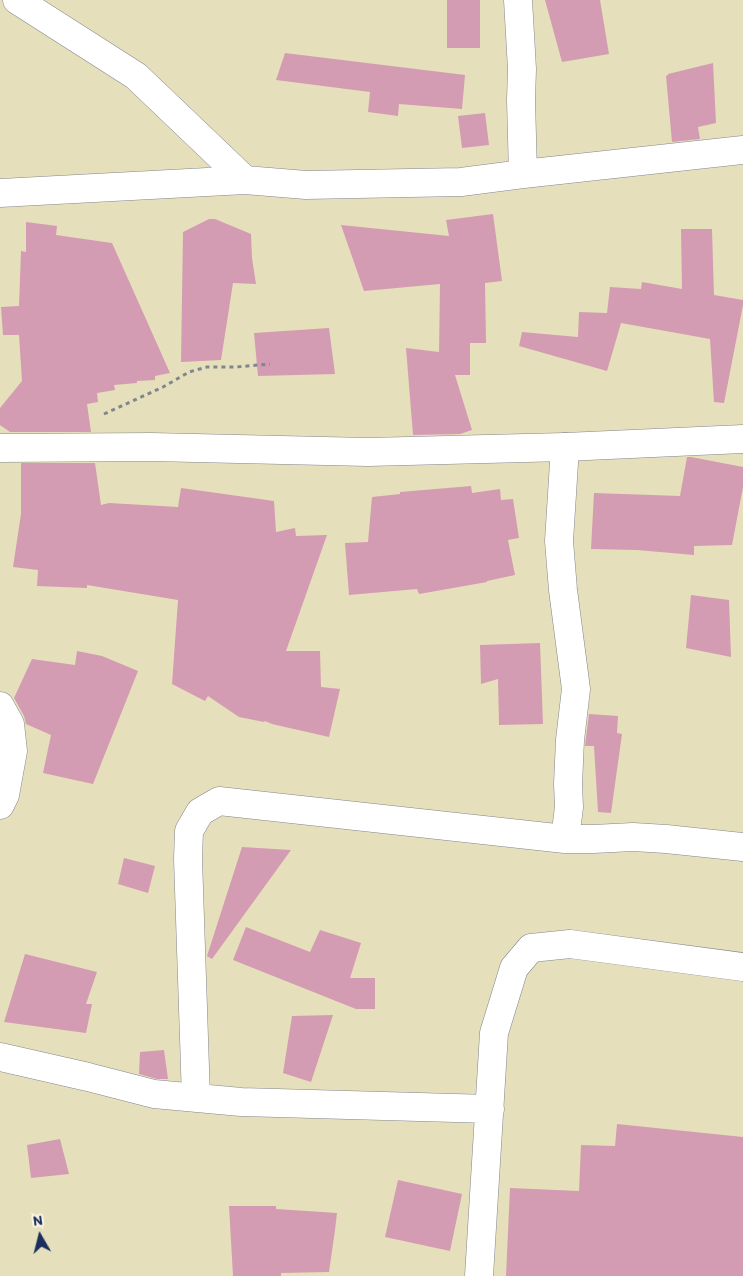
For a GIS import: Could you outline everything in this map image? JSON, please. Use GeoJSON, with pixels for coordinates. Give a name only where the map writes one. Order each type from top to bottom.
{"type":"FeatureCollection","features":[{"type":"Feature","properties":{"kind":"street"},"geometry":{"type":"LineString","coordinates":[[17,0],[136,76],[245,180]]}},
{"type":"Feature","properties":{"kind":"street"},"geometry":{"type":"LineString","coordinates":[[518,0],[522,69],[523,174]]}},
{"type":"Feature","properties":{"kind":"street"},"geometry":{"type":"LineString","coordinates":[[0,193],[245,180],[306,185],[461,182],[743,150]]}},
{"type":"Feature","properties":{"kind":"street"},"geometry":{"type":"LineString","coordinates":[[0,448],[151,447],[368,452],[565,447],[743,439]]}},
{"type":"Feature","properties":{"kind":"street"},"geometry":{"type":"LineString","coordinates":[[565,447],[558,541],[576,688],[570,740],[569,807],[565,838]]}},
{"type":"Feature","properties":{"kind":"street"},"geometry":{"type":"LineString","coordinates":[[0,706],[10,724],[13,751],[5,795],[0,805]]}},
{"type":"Feature","properties":{"kind":"street"},"geometry":{"type":"LineString","coordinates":[[196,1098],[188,859],[189,831],[200,812],[219,801],[565,838],[593,840],[633,837],[666,838],[743,846]]}},
{"type":"Feature","properties":{"kind":"street"},"geometry":{"type":"LineString","coordinates":[[479,1276],[494,1033],[514,968],[531,948],[570,944],[743,967]]}},
{"type":"Feature","properties":{"kind":"street"},"geometry":{"type":"LineString","coordinates":[[0,1057],[154,1094],[250,1102],[490,1108]]}},
{"type":"Feature","properties":{"kind":"path"},"geometry":{"type":"LineString","coordinates":[[101,416],[189,372],[207,367],[270,364]]}},
{"type":"Feature","properties":{"kind":"building"},"geometry":{"type":"Polygon","coordinates":[[[447,0],[480,0],[480,48],[447,48],[447,0]]]}},
{"type":"Feature","properties":{"kind":"building"},"geometry":{"type":"Polygon","coordinates":[[[545,0],[600,0],[609,54],[562,62],[545,0]]]}},
{"type":"Feature","properties":{"kind":"building"},"geometry":{"type":"Polygon","coordinates":[[[285,53],[465,75],[462,109],[399,104],[398,116],[368,112],[370,92],[276,80],[285,53]]]}},
{"type":"Feature","properties":{"kind":"building"},"geometry":{"type":"Polygon","coordinates":[[[713,63],[716,123],[698,127],[700,139],[672,142],[666,76],[713,63]]]}},
{"type":"Feature","properties":{"kind":"building"},"geometry":{"type":"Polygon","coordinates":[[[485,113],[489,145],[462,148],[458,116],[485,113]]]}},
{"type":"Feature","properties":{"kind":"building"},"geometry":{"type":"Polygon","coordinates":[[[493,214],[502,281],[485,283],[486,343],[470,343],[470,375],[455,375],[472,430],[460,434],[413,435],[406,348],[439,352],[440,284],[364,291],[341,225],[449,236],[446,220],[493,214]]]}},
{"type":"Feature","properties":{"kind":"building"},"geometry":{"type":"Polygon","coordinates":[[[209,219],[215,219],[251,234],[256,284],[233,283],[221,360],[181,362],[183,232],[209,219]]]}},
{"type":"Feature","properties":{"kind":"building"},"geometry":{"type":"Polygon","coordinates":[[[26,222],[57,226],[56,235],[112,243],[170,373],[155,376],[155,380],[114,385],[115,390],[97,393],[98,402],[87,404],[91,432],[10,432],[0,425],[0,408],[22,381],[19,335],[3,335],[1,307],[19,306],[21,251],[26,252],[26,222]]]}},
{"type":"Feature","properties":{"kind":"building"},"geometry":{"type":"Polygon","coordinates":[[[681,229],[712,229],[714,295],[743,300],[724,403],[714,402],[710,339],[621,323],[607,371],[519,346],[522,332],[578,337],[579,312],[607,313],[610,287],[641,289],[642,282],[682,289],[681,229]]]}},
{"type":"Feature","properties":{"kind":"building"},"geometry":{"type":"Polygon","coordinates":[[[329,328],[335,374],[258,376],[254,333],[329,328]]]}},
{"type":"Feature","properties":{"kind":"building"},"geometry":{"type":"Polygon","coordinates":[[[687,457],[743,467],[743,487],[732,545],[694,546],[694,555],[637,550],[591,549],[594,493],[680,496],[687,457]]]}},
{"type":"Feature","properties":{"kind":"building"},"geometry":{"type":"Polygon","coordinates":[[[21,463],[95,463],[101,505],[109,503],[178,507],[181,488],[274,501],[276,532],[295,528],[296,536],[327,535],[286,651],[320,651],[321,687],[340,689],[329,737],[265,721],[239,717],[208,696],[205,701],[172,684],[178,600],[87,585],[87,588],[37,586],[38,570],[13,567],[21,514],[21,463]]]}},
{"type":"Feature","properties":{"kind":"building"},"geometry":{"type":"Polygon","coordinates":[[[471,486],[472,493],[500,489],[501,500],[513,499],[519,538],[508,540],[515,575],[419,594],[417,589],[349,595],[345,543],[368,542],[372,497],[400,494],[400,492],[471,486]]]}},
{"type":"Feature","properties":{"kind":"building"},"geometry":{"type":"Polygon","coordinates":[[[691,595],[729,600],[731,657],[686,648],[691,595]]]}},
{"type":"Feature","properties":{"kind":"building"},"geometry":{"type":"Polygon","coordinates":[[[540,643],[543,724],[499,725],[498,679],[481,684],[480,645],[540,643]]]}},
{"type":"Feature","properties":{"kind":"building"},"geometry":{"type":"Polygon","coordinates":[[[77,651],[102,656],[138,671],[93,784],[43,773],[51,735],[26,724],[24,716],[14,698],[32,659],[75,665],[77,651]]]}},
{"type":"Feature","properties":{"kind":"building"},"geometry":{"type":"Polygon","coordinates":[[[589,714],[618,716],[617,733],[622,734],[611,813],[598,812],[594,746],[585,746],[589,714]]]}},
{"type":"Feature","properties":{"kind":"building"},"geometry":{"type":"Polygon","coordinates":[[[242,847],[291,850],[212,959],[207,956],[242,847]]]}},
{"type":"Feature","properties":{"kind":"building"},"geometry":{"type":"Polygon","coordinates":[[[124,858],[155,866],[148,893],[118,884],[124,858]]]}},
{"type":"Feature","properties":{"kind":"building"},"geometry":{"type":"Polygon","coordinates":[[[246,927],[310,952],[320,930],[361,943],[350,978],[375,978],[375,1009],[356,1009],[233,960],[246,927]]]}},
{"type":"Feature","properties":{"kind":"building"},"geometry":{"type":"Polygon","coordinates":[[[25,954],[97,972],[86,1004],[92,1004],[86,1033],[4,1022],[25,954]]]}},
{"type":"Feature","properties":{"kind":"building"},"geometry":{"type":"Polygon","coordinates":[[[333,1015],[311,1082],[283,1073],[292,1016],[333,1015]]]}},
{"type":"Feature","properties":{"kind":"building"},"geometry":{"type":"Polygon","coordinates":[[[164,1050],[168,1079],[157,1079],[139,1074],[140,1052],[164,1050]]]}},
{"type":"Feature","properties":{"kind":"building"},"geometry":{"type":"Polygon","coordinates":[[[617,1124],[743,1137],[743,1276],[506,1276],[510,1188],[579,1191],[581,1145],[615,1146],[617,1124]]]}},
{"type":"Feature","properties":{"kind":"building"},"geometry":{"type":"Polygon","coordinates":[[[60,1139],[69,1174],[31,1178],[27,1145],[60,1139]]]}},
{"type":"Feature","properties":{"kind":"building"},"geometry":{"type":"Polygon","coordinates":[[[398,1180],[462,1194],[450,1251],[385,1237],[398,1180]]]}},
{"type":"Feature","properties":{"kind":"building"},"geometry":{"type":"Polygon","coordinates":[[[229,1206],[276,1206],[276,1209],[337,1213],[329,1272],[281,1273],[281,1276],[233,1276],[229,1206]]]}}]}
